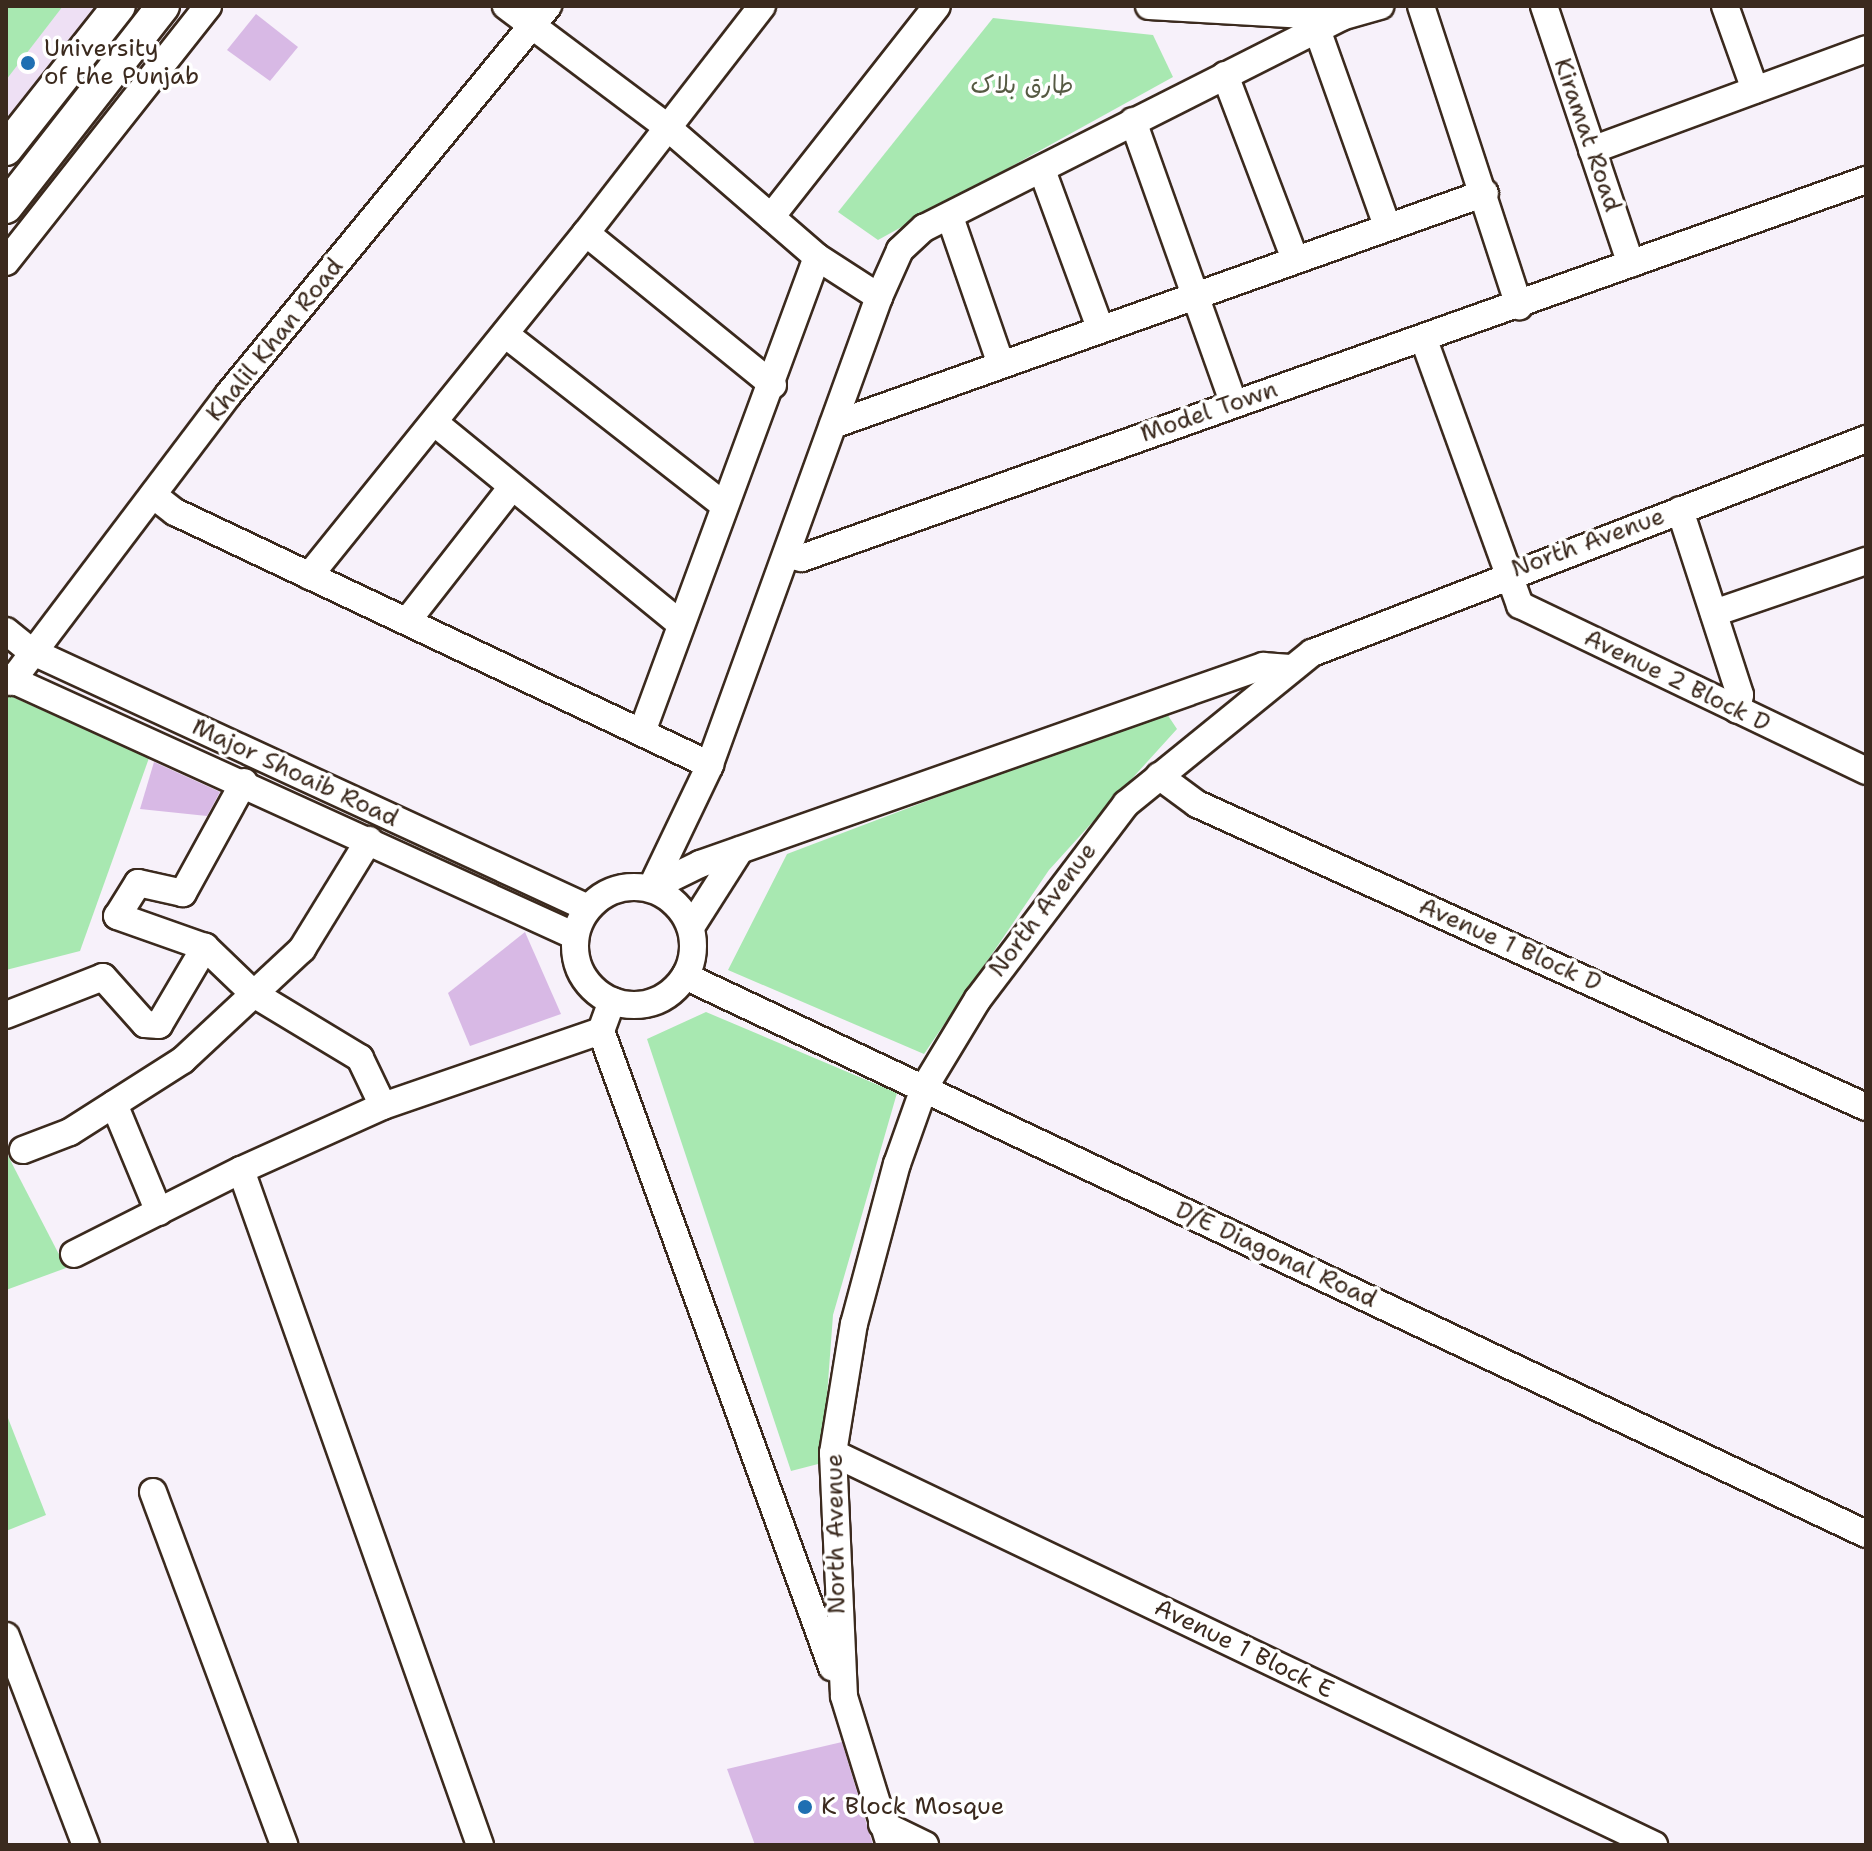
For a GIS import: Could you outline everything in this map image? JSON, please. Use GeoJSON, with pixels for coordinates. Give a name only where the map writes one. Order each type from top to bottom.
{"type":"FeatureCollection","features":[{"type":"Feature","properties":{"kind":"main road"},"geometry":{"type":"LineString","coordinates":[[6,149],[119,6]]}},
{"type":"Feature","properties":{"kind":"main road"},"geometry":{"type":"LineString","coordinates":[[6,207],[163,6]]}},
{"type":"Feature","properties":{"kind":"street"},"geometry":{"type":"LineString","coordinates":[[6,262],[16,231],[208,6]]}},
{"type":"Feature","properties":{"kind":"street"},"geometry":{"type":"LineString","coordinates":[[506,6],[667,127],[817,257],[879,297]]}},
{"type":"Feature","properties":{"kind":"street","name":"Khalil Khan Road"},"geometry":{"type":"LineString","coordinates":[[9,680],[153,495],[548,6]]}},
{"type":"Feature","properties":{"kind":"street"},"geometry":{"type":"LineString","coordinates":[[309,576],[586,233],[762,6]]}},
{"type":"Feature","properties":{"kind":"street"},"geometry":{"type":"LineString","coordinates":[[771,217],[937,6]]}},
{"type":"Feature","properties":{"kind":"street"},"geometry":{"type":"LineString","coordinates":[[1149,6],[1362,10]]}},
{"type":"Feature","properties":{"kind":"street"},"geometry":{"type":"LineString","coordinates":[[1421,6],[1485,193],[1519,306]]}},
{"type":"Feature","properties":{"kind":"street","name":"Kiramat Road"},"geometry":{"type":"LineString","coordinates":[[1544,6],[1631,264]]}},
{"type":"Feature","properties":{"kind":"street"},"geometry":{"type":"LineString","coordinates":[[1725,6],[1755,90]]}},
{"type":"Feature","properties":{"kind":"street"},"geometry":{"type":"LineString","coordinates":[[651,888],[673,856],[710,765],[879,297],[910,239],[1133,121],[1362,10]]}},
{"type":"Feature","properties":{"kind":"street"},"geometry":{"type":"LineString","coordinates":[[1318,32],[1387,226]]}},
{"type":"Feature","properties":{"kind":"street"},"geometry":{"type":"LineString","coordinates":[[1592,150],[1866,49]]}},
{"type":"Feature","properties":{"kind":"street"},"geometry":{"type":"LineString","coordinates":[[1225,75],[1294,257]]}},
{"type":"Feature","properties":{"kind":"street"},"geometry":{"type":"LineString","coordinates":[[1133,121],[1191,293],[1233,402]]}},
{"type":"Feature","properties":{"kind":"street"},"geometry":{"type":"LineString","coordinates":[[1042,170],[1100,328]]}},
{"type":"Feature","properties":{"kind":"street","name":"Model Town"},"geometry":{"type":"LineString","coordinates":[[788,555],[802,558],[1233,402],[1424,340],[1866,180]]}},
{"type":"Feature","properties":{"kind":"street"},"geometry":{"type":"LineString","coordinates":[[833,425],[1191,293],[1485,193]]}},
{"type":"Feature","properties":{"kind":"street"},"geometry":{"type":"LineString","coordinates":[[950,217],[1001,364]]}},
{"type":"Feature","properties":{"kind":"street"},"geometry":{"type":"LineString","coordinates":[[586,233],[773,385]]}},
{"type":"Feature","properties":{"kind":"street"},"geometry":{"type":"LineString","coordinates":[[642,732],[724,505],[773,385],[817,257]]}},
{"type":"Feature","properties":{"kind":"street"},"geometry":{"type":"LineString","coordinates":[[505,334],[724,505]]}},
{"type":"Feature","properties":{"kind":"street","name":"Avenue 2 Block D"},"geometry":{"type":"LineString","coordinates":[[1424,340],[1504,574],[1520,605],[1866,771]]}},
{"type":"Feature","properties":{"kind":"street"},"geometry":{"type":"LineString","coordinates":[[435,423],[681,624]]}},
{"type":"Feature","properties":{"kind":"street","name":"North Avenue"},"geometry":{"type":"LineString","coordinates":[[886,1835],[844,1696],[833,1453],[854,1324],[924,1088],[1055,890],[1159,776],[1290,668],[1337,639],[1866,439]]}},
{"type":"Feature","properties":{"kind":"street"},"geometry":{"type":"LineString","coordinates":[[408,620],[511,488]]}},
{"type":"Feature","properties":{"kind":"street"},"geometry":{"type":"LineString","coordinates":[[153,495],[309,576],[408,620],[710,765]]}},
{"type":"Feature","properties":{"kind":"street"},"geometry":{"type":"LineString","coordinates":[[1680,510],[1740,695],[1737,710]]}},
{"type":"Feature","properties":{"kind":"street"},"geometry":{"type":"LineString","coordinates":[[1714,613],[1866,561]]}},
{"type":"Feature","properties":{"kind":"street","name":"Major Shoaib Road"},"geometry":{"type":"LineString","coordinates":[[6,631],[31,651],[588,908]]}},
{"type":"Feature","properties":{"kind":"street"},"geometry":{"type":"LineString","coordinates":[[740,850],[691,927],[685,976],[645,1004],[612,1001],[586,982],[575,936],[588,908],[616,888],[651,888],[740,850],[1263,666],[1290,668]]}},
{"type":"Feature","properties":{"kind":"street","name":"Major Shoaib Road"},"geometry":{"type":"LineString","coordinates":[[9,680],[244,782],[575,936]]}},
{"type":"Feature","properties":{"kind":"street","name":"Avenue 1 Block D"},"geometry":{"type":"LineString","coordinates":[[1159,776],[1197,804],[1866,1107]]}},
{"type":"Feature","properties":{"kind":"street"},"geometry":{"type":"LineString","coordinates":[[244,782],[183,893],[138,883],[118,910],[123,919],[205,947],[254,994],[360,1058],[383,1106]]}},
{"type":"Feature","properties":{"kind":"street"},"geometry":{"type":"LineString","coordinates":[[23,1150],[114,1104],[183,1060],[302,949],[369,840]]}},
{"type":"Feature","properties":{"kind":"street"},"geometry":{"type":"LineString","coordinates":[[651,888],[668,897],[691,927]]}},
{"type":"Feature","properties":{"kind":"street"},"geometry":{"type":"LineString","coordinates":[[6,1015],[103,977],[145,1024],[159,1025],[205,947]]}},
{"type":"Feature","properties":{"kind":"street","name":"D/E Diagonal Road"},"geometry":{"type":"LineString","coordinates":[[685,976],[1866,1534]]}},
{"type":"Feature","properties":{"kind":"street"},"geometry":{"type":"LineString","coordinates":[[612,1001],[601,1031],[844,1696]]}},
{"type":"Feature","properties":{"kind":"street"},"geometry":{"type":"LineString","coordinates":[[74,1254],[241,1170],[383,1106],[601,1031]]}},
{"type":"Feature","properties":{"kind":"street"},"geometry":{"type":"LineString","coordinates":[[114,1104],[159,1212]]}},
{"type":"Feature","properties":{"kind":"street"},"geometry":{"type":"LineString","coordinates":[[241,1170],[480,1845]]}},
{"type":"Feature","properties":{"kind":"street","name":"Avenue 1 Block E"},"geometry":{"type":"LineString","coordinates":[[833,1453],[1654,1845]]}},
{"type":"Feature","properties":{"kind":"street"},"geometry":{"type":"LineString","coordinates":[[153,1492],[284,1845]]}},
{"type":"Feature","properties":{"kind":"street"},"geometry":{"type":"LineString","coordinates":[[6,1636],[86,1845]]}},
{"type":"Feature","properties":{"kind":"street"},"geometry":{"type":"LineString","coordinates":[[886,1835],[925,1845]]}},
{"type":"Feature","properties":{"kind":"shaded area","name":"University of the Punjab"},"geometry":{"type":"Polygon","coordinates":[[[6,6],[95,6],[6,119],[6,6]]]}},
{"type":"Feature","properties":{"kind":"green space"},"geometry":{"type":"Polygon","coordinates":[[[6,6],[63,6],[6,80],[6,6]]]}},
{"type":"Feature","properties":{"kind":"green space","name":"طارق بلاک"},"geometry":{"type":"Polygon","coordinates":[[[993,18],[1153,35],[1173,77],[878,240],[838,212],[993,18]]]}},
{"type":"Feature","properties":{"kind":"green space"},"geometry":{"type":"Polygon","coordinates":[[[6,694],[149,758],[80,951],[6,970],[6,694]]]}},
{"type":"Feature","properties":{"kind":"green space"},"geometry":{"type":"Polygon","coordinates":[[[1165,711],[1177,729],[1049,870],[924,1054],[728,970],[787,854],[1165,711]]]}},
{"type":"Feature","properties":{"kind":"green space"},"geometry":{"type":"Polygon","coordinates":[[[706,1012],[897,1093],[833,1315],[822,1463],[791,1471],[647,1039],[706,1012]]]}},
{"type":"Feature","properties":{"kind":"green space"},"geometry":{"type":"Polygon","coordinates":[[[6,1152],[66,1268],[6,1290],[6,1152]]]}},
{"type":"Feature","properties":{"kind":"green space"},"geometry":{"type":"Polygon","coordinates":[[[6,1413],[46,1515],[6,1531],[6,1413]]]}},
{"type":"Feature","properties":{"kind":"building"},"geometry":{"type":"Polygon","coordinates":[[[256,14],[298,47],[270,81],[227,50],[256,14]]]}},
{"type":"Feature","properties":{"kind":"building"},"geometry":{"type":"Polygon","coordinates":[[[154,762],[220,792],[207,816],[140,809],[154,762]]]}},
{"type":"Feature","properties":{"kind":"building"},"geometry":{"type":"Polygon","coordinates":[[[525,932],[561,1014],[470,1046],[448,993],[525,932]]]}},
{"type":"Feature","properties":{"kind":"building","name":"K Block Mosque"},"geometry":{"type":"Polygon","coordinates":[[[842,1742],[873,1845],[755,1845],[727,1769],[842,1742]]]}},
{"type":"Feature","properties":{"kind":"place","name":"University of the Punjab"},"geometry":{"type":"Point","coordinates":[28,63]}},
{"type":"Feature","properties":{"kind":"place","name":"K Block Mosque"},"geometry":{"type":"Point","coordinates":[805,1807]}}]}
